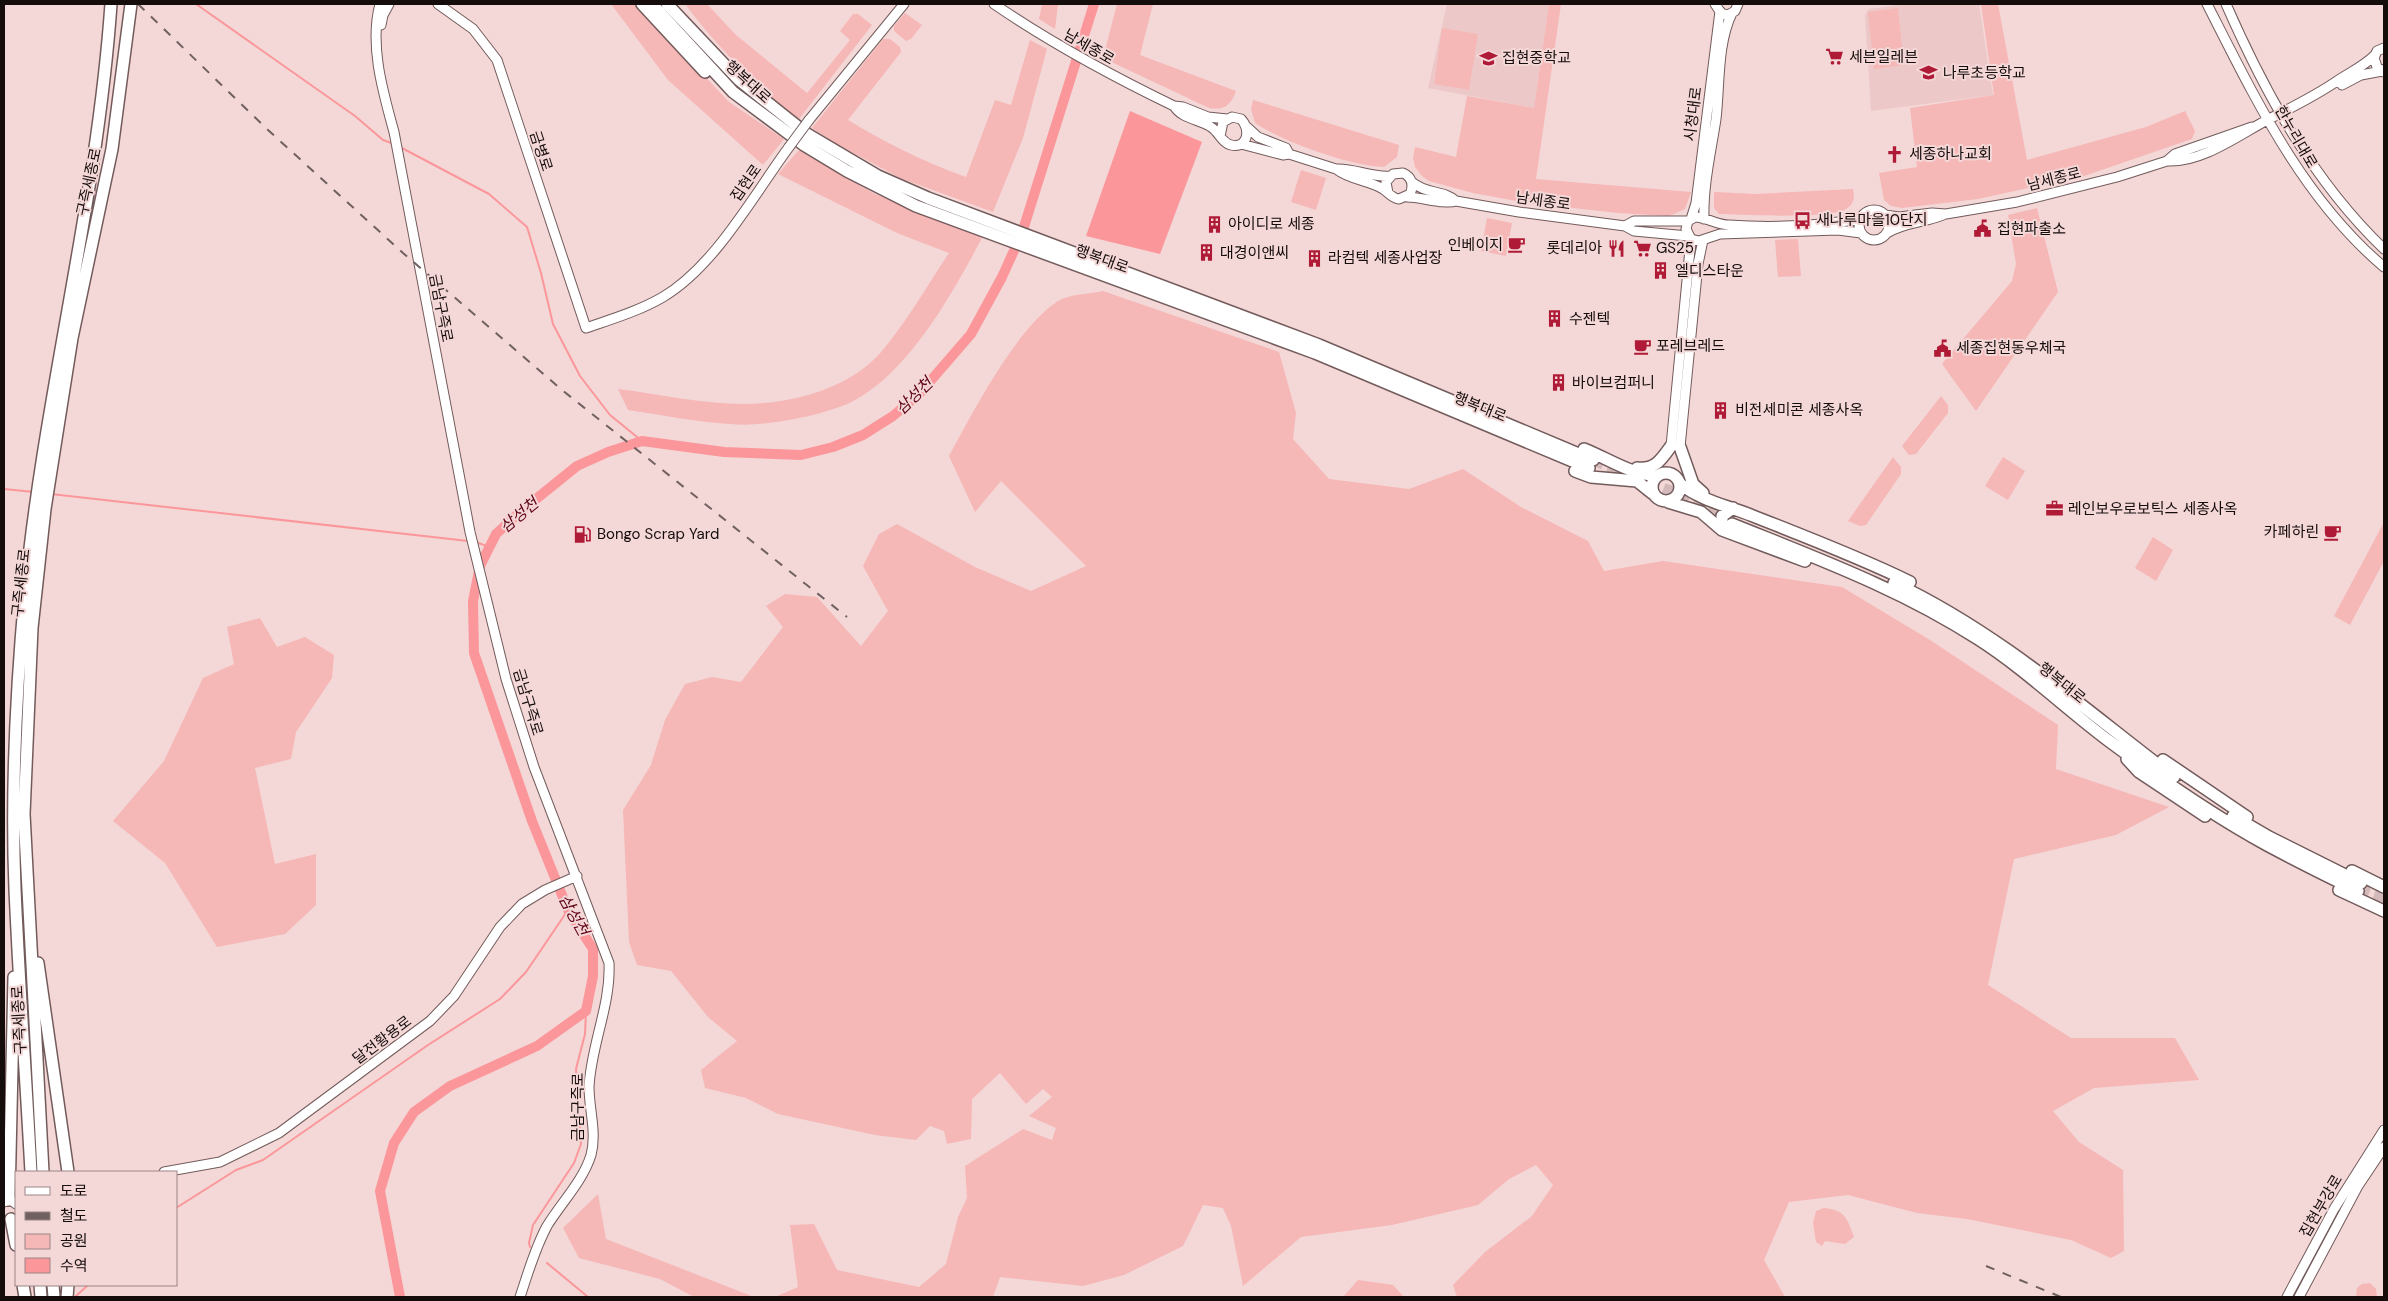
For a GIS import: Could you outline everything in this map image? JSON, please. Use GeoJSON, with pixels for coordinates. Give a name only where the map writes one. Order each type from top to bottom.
{"type":"FeatureCollection","features":[{"type":"Feature","properties":{"kind":"highway","name":"구즉세종로"},"geometry":{"type":"LineString","coordinates":[[31,1171],[15,854],[14,779],[18,671],[62,336],[86,216],[103,105],[111,4]]}},
{"type":"Feature","properties":{"kind":"highway","name":"구즉세종로"},"geometry":{"type":"LineString","coordinates":[[45,475],[112,149],[131,4]]}},
{"type":"Feature","properties":{"kind":"highway"},"geometry":{"type":"LineString","coordinates":[[642,4],[706,74],[733,92]]}},
{"type":"Feature","properties":{"kind":"highway","name":"행복대로"},"geometry":{"type":"LineString","coordinates":[[652,4],[733,92],[804,145],[847,171],[916,206],[1315,353],[1348,363]]}},
{"type":"Feature","properties":{"kind":"highway","name":"행복대로"},"geometry":{"type":"LineString","coordinates":[[667,4],[676,16],[720,58],[739,80],[807,134],[878,176],[928,198],[1054,244],[1593,465]]}},
{"type":"Feature","properties":{"kind":"highway"},"geometry":{"type":"LineString","coordinates":[[677,4],[720,58]]}},
{"type":"Feature","properties":{"kind":"highway"},"geometry":{"type":"LineString","coordinates":[[1593,465],[1647,469],[1659,464],[1676,446]]}},
{"type":"Feature","properties":{"kind":"highway"},"geometry":{"type":"LineString","coordinates":[[1660,498],[1652,484],[1665,467],[1676,446]]}},
{"type":"Feature","properties":{"kind":"highway"},"geometry":{"type":"LineString","coordinates":[[1660,498],[1679,494],[1676,446]]}},
{"type":"Feature","properties":{"kind":"highway"},"geometry":{"type":"LineString","coordinates":[[1676,446],[1693,484],[1731,519]]}},
{"type":"Feature","properties":{"kind":"highway"},"geometry":{"type":"LineString","coordinates":[[1593,465],[1659,475],[1671,474],[1679,482],[1731,519]]}},
{"type":"Feature","properties":{"kind":"highway"},"geometry":{"type":"LineString","coordinates":[[1593,465],[1637,481],[1660,498],[1701,512],[1731,519],[1906,602],[2042,680]]}},
{"type":"Feature","properties":{"kind":"highway","name":"구즉세종로"},"geometry":{"type":"LineString","coordinates":[[40,509],[32,628],[24,814],[43,1171]]}},
{"type":"Feature","properties":{"kind":"highway","name":"행복대로"},"geometry":{"type":"LineString","coordinates":[[1731,519],[1849,563],[1922,596],[1963,619],[2111,736]]}},
{"type":"Feature","properties":{"kind":"highway"},"geometry":{"type":"LineString","coordinates":[[2111,736],[2139,772],[2176,799],[2264,851],[2371,888]]}},
{"type":"Feature","properties":{"kind":"highway"},"geometry":{"type":"LineString","coordinates":[[2111,736],[2151,751],[2248,817],[2324,858],[2371,888],[2384,911]]}},
{"type":"Feature","properties":{"kind":"highway"},"geometry":{"type":"LineString","coordinates":[[24,814],[31,862],[37,958],[68,1171]]}},
{"type":"Feature","properties":{"kind":"highway"},"geometry":{"type":"LineString","coordinates":[[10,1202],[10,1066],[14,990],[11,910],[15,854]]}},
{"type":"Feature","properties":{"kind":"highway"},"geometry":{"type":"LineString","coordinates":[[10,1218],[15,1240]]}},
{"type":"Feature","properties":{"kind":"street","name":"금남구즉로"},"geometry":{"type":"LineString","coordinates":[[380,4],[377,49],[384,93],[394,132],[470,532],[487,606],[506,679],[534,767],[574,878],[609,963],[610,982],[591,1070],[589,1088],[593,1129],[591,1154],[583,1171],[547,1227],[531,1262],[520,1297]]}},
{"type":"Feature","properties":{"kind":"street","name":"금남구즉로"},"geometry":{"type":"LineString","coordinates":[[384,93],[382,25],[383,15],[389,4]]}},
{"type":"Feature","properties":{"kind":"street","name":"금병로"},"geometry":{"type":"LineString","coordinates":[[438,4],[473,29],[486,43],[497,60],[586,328]]}},
{"type":"Feature","properties":{"kind":"street","name":"집현로"},"geometry":{"type":"LineString","coordinates":[[586,328],[653,303],[695,274],[809,120],[898,8],[904,4]]}},
{"type":"Feature","properties":{"kind":"street","name":"남세종로"},"geometry":{"type":"LineString","coordinates":[[994,4],[1112,76],[1174,106],[1183,107],[1208,117],[1227,119]]}},
{"type":"Feature","properties":{"kind":"street","name":"시청대로"},"geometry":{"type":"LineString","coordinates":[[1706,220],[1705,188],[1716,119],[1725,27],[1738,4]]}},
{"type":"Feature","properties":{"kind":"street","name":"한누리대로"},"geometry":{"type":"LineString","coordinates":[[2207,4],[2269,119],[2306,182],[2346,232],[2384,267]]}},
{"type":"Feature","properties":{"kind":"street","name":"한누리대로"},"geometry":{"type":"LineString","coordinates":[[2226,4],[2282,113],[2318,174],[2356,222],[2384,249]]}},
{"type":"Feature","properties":{"kind":"street","name":"시청대로"},"geometry":{"type":"LineString","coordinates":[[1690,220],[1697,198],[1718,7]]}},
{"type":"Feature","properties":{"kind":"street"},"geometry":{"type":"LineString","coordinates":[[1718,7],[1724,14],[1732,13]]}},
{"type":"Feature","properties":{"kind":"street"},"geometry":{"type":"LineString","coordinates":[[2325,90],[2366,64],[2377,51],[2384,48]]}},
{"type":"Feature","properties":{"kind":"street"},"geometry":{"type":"LineString","coordinates":[[2374,55],[2374,61],[2383,72]]}},
{"type":"Feature","properties":{"kind":"street"},"geometry":{"type":"LineString","coordinates":[[2325,90],[2361,75],[2383,72]]}},
{"type":"Feature","properties":{"kind":"street","name":"남세종로"},"geometry":{"type":"LineString","coordinates":[[1887,232],[1904,224],[1931,220],[1946,214],[2042,197],[2167,161],[2177,162],[2220,147],[2325,90]]}},
{"type":"Feature","properties":{"kind":"street","name":"남세종로"},"geometry":{"type":"LineString","coordinates":[[1174,106],[1179,113],[1213,128],[1220,136]]}},
{"type":"Feature","properties":{"kind":"street"},"geometry":{"type":"LineString","coordinates":[[1289,154],[1286,148],[1258,137],[1241,119],[1227,119],[1221,126],[1220,136],[1229,145],[1241,144],[1283,155],[1289,154],[1336,169],[1381,177],[1403,173],[1412,182],[1412,190],[1407,197],[1396,199],[1371,183],[1344,176],[1336,169]]}},
{"type":"Feature","properties":{"kind":"street"},"geometry":{"type":"LineString","coordinates":[[1241,144],[1247,136],[1247,127]]}},
{"type":"Feature","properties":{"kind":"street"},"geometry":{"type":"LineString","coordinates":[[1388,193],[1386,186],[1391,176]]}},
{"type":"Feature","properties":{"kind":"street","name":"남세종로"},"geometry":{"type":"LineString","coordinates":[[1412,182],[1422,190],[1451,197],[1456,201]]}},
{"type":"Feature","properties":{"kind":"street","name":"남세종로"},"geometry":{"type":"LineString","coordinates":[[1407,197],[1422,197],[1451,203],[1456,201],[1538,215],[1625,226],[1634,231],[1689,238]]}},
{"type":"Feature","properties":{"kind":"street"},"geometry":{"type":"LineString","coordinates":[[1676,446],[1689,238],[1686,229],[1690,220],[1695,217],[1727,225],[1770,226],[1836,223],[1860,219],[1871,211],[1881,212],[1885,215],[1889,224],[1887,232],[1882,238],[1874,240],[1867,238],[1861,233],[1838,230],[1720,234],[1705,239],[1689,238]]}},
{"type":"Feature","properties":{"kind":"street","name":"남세종로"},"geometry":{"type":"LineString","coordinates":[[1885,215],[1899,217],[1932,213],[1946,214]]}},
{"type":"Feature","properties":{"kind":"street"},"geometry":{"type":"LineString","coordinates":[[1860,219],[1861,233]]}},
{"type":"Feature","properties":{"kind":"street","name":"남세종로"},"geometry":{"type":"LineString","coordinates":[[1625,226],[1634,222],[1690,220]]}},
{"type":"Feature","properties":{"kind":"street"},"geometry":{"type":"LineString","coordinates":[[1676,446],[1698,264],[1710,229],[1706,220]]}},
{"type":"Feature","properties":{"kind":"street","name":"달전황용로"},"geometry":{"type":"LineString","coordinates":[[170,1171],[220,1162],[255,1147],[278,1134],[390,1052],[440,1011],[454,996],[500,927],[522,904],[545,890],[574,878]]}},
{"type":"Feature","properties":{"kind":"street","name":"집현부강로"},"geometry":{"type":"LineString","coordinates":[[2286,1297],[2334,1209],[2384,1130]]}},
{"type":"Feature","properties":{"kind":"street","name":"집현부강로"},"geometry":{"type":"LineString","coordinates":[[2299,1297],[2358,1186],[2384,1147]]}},
{"type":"Feature","properties":{"kind":"shaded area","name":"집현중학교"},"geometry":{"type":"Polygon","coordinates":[[[1447,4],[1549,4],[1534,108],[1428,88],[1447,4]]]}},
{"type":"Feature","properties":{"kind":"shaded area","name":"나루초등학교"},"geometry":{"type":"Polygon","coordinates":[[[1906,4],[1979,4],[1993,95],[1871,111],[1865,15],[1869,9],[1906,4]]]}},
{"type":"Feature","properties":{"kind":"green space"},"geometry":{"type":"Polygon","coordinates":[[[611,4],[637,4],[729,102],[784,139],[763,165],[668,80],[611,4]]]}},
{"type":"Feature","properties":{"kind":"green space"},"geometry":{"type":"Polygon","coordinates":[[[685,4],[707,4],[736,35],[807,93],[850,40],[840,31],[853,14],[858,14],[872,25],[799,119],[738,65],[685,4]]]}},
{"type":"Feature","properties":{"kind":"green space"},"geometry":{"type":"Polygon","coordinates":[[[1042,4],[1058,4],[1055,29],[1039,19],[1042,4]]]}},
{"type":"Feature","properties":{"kind":"green space"},"geometry":{"type":"Polygon","coordinates":[[[1117,4],[1153,4],[1140,55],[1236,91],[1232,100],[1223,108],[1209,108],[1103,58],[1117,4]]]}},
{"type":"Feature","properties":{"kind":"green space"},"geometry":{"type":"Polygon","coordinates":[[[1549,4],[1561,4],[1536,179],[1691,192],[1685,209],[1669,216],[1618,213],[1528,203],[1473,193],[1429,181],[1415,167],[1413,158],[1415,147],[1456,157],[1467,96],[1534,108],[1549,4]]]}},
{"type":"Feature","properties":{"kind":"green space"},"geometry":{"type":"Polygon","coordinates":[[[1981,4],[1998,4],[2027,160],[2146,127],[2185,111],[2195,131],[2192,139],[2084,176],[1978,199],[1902,208],[1891,206],[1884,200],[1879,173],[1917,167],[1910,108],[1994,95],[1981,4]]]}},
{"type":"Feature","properties":{"kind":"green space"},"geometry":{"type":"Polygon","coordinates":[[[1898,8],[1904,65],[1874,69],[1868,12],[1898,8]]]}},
{"type":"Feature","properties":{"kind":"green space"},"geometry":{"type":"Polygon","coordinates":[[[905,13],[922,25],[911,39],[906,41],[894,31],[894,26],[905,13]]]}},
{"type":"Feature","properties":{"kind":"green space"},"geometry":{"type":"Polygon","coordinates":[[[1442,28],[1478,34],[1469,90],[1434,84],[1442,28]]]}},
{"type":"Feature","properties":{"kind":"green space"},"geometry":{"type":"Polygon","coordinates":[[[883,39],[890,39],[900,47],[901,52],[848,120],[906,152],[966,177],[995,100],[1011,105],[1030,40],[1047,49],[1023,138],[993,212],[900,178],[835,143],[812,128],[883,39]]]}},
{"type":"Feature","properties":{"kind":"green space"},"geometry":{"type":"Polygon","coordinates":[[[1253,100],[1399,145],[1397,157],[1384,167],[1370,166],[1336,158],[1299,145],[1255,123],[1251,109],[1253,100]]]}},
{"type":"Feature","properties":{"kind":"green space"},"geometry":{"type":"Polygon","coordinates":[[[799,150],[873,193],[982,238],[942,309],[907,356],[888,376],[867,393],[833,409],[786,420],[746,425],[704,422],[628,410],[618,389],[728,404],[780,401],[818,392],[854,375],[869,364],[891,340],[917,303],[949,253],[897,233],[778,174],[799,150]]]}},
{"type":"Feature","properties":{"kind":"green space"},"geometry":{"type":"Polygon","coordinates":[[[1301,170],[1326,178],[1316,210],[1291,202],[1301,170]]]}},
{"type":"Feature","properties":{"kind":"green space"},"geometry":{"type":"Polygon","coordinates":[[[1853,189],[1853,200],[1849,207],[1838,212],[1824,214],[1786,216],[1719,214],[1714,208],[1714,192],[1756,194],[1853,189]]]}},
{"type":"Feature","properties":{"kind":"green space"},"geometry":{"type":"Polygon","coordinates":[[[2037,208],[2058,292],[1976,411],[1942,364],[2012,281],[2016,264],[2008,215],[2037,208]]]}},
{"type":"Feature","properties":{"kind":"green space"},"geometry":{"type":"Polygon","coordinates":[[[1487,218],[1512,223],[1506,256],[1481,251],[1487,218]]]}},
{"type":"Feature","properties":{"kind":"green space"},"geometry":{"type":"Polygon","coordinates":[[[1798,239],[1801,276],[1778,277],[1775,240],[1798,239]]]}},
{"type":"Feature","properties":{"kind":"green space"},"geometry":{"type":"Polygon","coordinates":[[[1103,291],[1279,352],[1296,413],[1293,439],[1329,479],[1409,489],[1463,469],[1521,507],[1588,541],[1604,571],[1663,561],[1842,587],[1930,640],[2058,725],[2056,769],[2169,807],[2116,835],[2014,859],[1988,985],[2071,1038],[2175,1038],[2199,1080],[2094,1088],[2053,1111],[2079,1142],[2123,1170],[2124,1251],[2111,1258],[2071,1240],[1967,1219],[1917,1213],[1848,1195],[1789,1202],[1764,1260],[1785,1297],[1457,1297],[1453,1285],[1485,1252],[1532,1216],[1553,1185],[1536,1165],[1509,1179],[1478,1205],[1392,1225],[1301,1237],[1243,1286],[1231,1226],[1223,1208],[1203,1205],[1183,1246],[1124,1275],[1083,1286],[1000,1277],[993,1297],[775,1297],[798,1287],[790,1225],[814,1224],[837,1270],[919,1287],[946,1264],[958,1217],[967,1198],[965,1166],[1023,1129],[1052,1140],[1056,1128],[1029,1116],[1052,1097],[1043,1089],[1026,1104],[1000,1073],[972,1099],[971,1139],[947,1144],[944,1131],[930,1126],[916,1140],[875,1135],[778,1114],[746,1098],[705,1088],[701,1070],[737,1041],[708,1017],[671,971],[637,965],[629,942],[623,810],[651,765],[665,720],[685,684],[712,677],[741,682],[783,627],[766,606],[785,594],[817,597],[861,646],[888,611],[863,566],[879,534],[897,524],[975,567],[1031,591],[1086,566],[1001,481],[975,512],[949,456],[983,394],[1027,330],[1058,301],[1103,291]]]}},
{"type":"Feature","properties":{"kind":"green space"},"geometry":{"type":"Polygon","coordinates":[[[1941,396],[1948,405],[1948,413],[1916,454],[1909,455],[1902,446],[1941,396]]]}},
{"type":"Feature","properties":{"kind":"green space"},"geometry":{"type":"Polygon","coordinates":[[[1893,457],[1901,467],[1901,474],[1866,525],[1860,526],[1848,521],[1893,457]]]}},
{"type":"Feature","properties":{"kind":"green space"},"geometry":{"type":"Polygon","coordinates":[[[2003,457],[2025,471],[2008,500],[1985,486],[2003,457]]]}},
{"type":"Feature","properties":{"kind":"green space"},"geometry":{"type":"Polygon","coordinates":[[[2384,522],[2384,561],[2350,625],[2334,616],[2384,522]]]}},
{"type":"Feature","properties":{"kind":"green space"},"geometry":{"type":"Polygon","coordinates":[[[2153,537],[2173,550],[2156,581],[2135,568],[2153,537]]]}},
{"type":"Feature","properties":{"kind":"green space"},"geometry":{"type":"Polygon","coordinates":[[[260,618],[277,647],[305,637],[334,655],[332,678],[296,732],[291,759],[255,768],[275,864],[316,854],[316,905],[285,934],[217,947],[165,863],[113,821],[164,761],[203,678],[234,664],[227,627],[260,618]]]}},
{"type":"Feature","properties":{"kind":"green space"},"geometry":{"type":"Polygon","coordinates":[[[598,1194],[606,1239],[754,1297],[694,1297],[660,1279],[579,1258],[563,1228],[598,1194]]]}},
{"type":"Feature","properties":{"kind":"green space"},"geometry":{"type":"Polygon","coordinates":[[[1824,1208],[1841,1213],[1847,1220],[1854,1237],[1845,1244],[1825,1241],[1822,1246],[1816,1242],[1813,1223],[1816,1211],[1824,1208]]]}},
{"type":"Feature","properties":{"kind":"green space"},"geometry":{"type":"Polygon","coordinates":[[[1358,1280],[1393,1285],[1404,1297],[1343,1297],[1358,1280]]]}},
{"type":"Feature","properties":{"kind":"green space"},"geometry":{"type":"Polygon","coordinates":[[[2370,1283],[2376,1289],[2377,1297],[2356,1297],[2357,1288],[2362,1284],[2370,1283]]]}},
{"type":"Feature","properties":{"kind":"water"},"geometry":{"type":"Polygon","coordinates":[[[1130,111],[1202,142],[1160,254],[1086,236],[1130,111]]]}},
{"type":"Feature","properties":{"kind":"waterway"},"geometry":{"type":"LineString","coordinates":[[196,4],[355,116],[383,140],[394,144]]}},
{"type":"Feature","properties":{"kind":"waterway","name":"삼성천"},"geometry":{"type":"LineString","coordinates":[[400,1297],[380,1191],[394,1143],[414,1112],[450,1086],[537,1046],[586,1011],[593,976],[593,949],[568,910],[532,821],[474,653],[473,601],[480,566],[496,534],[577,466],[608,452],[642,441],[724,452],[801,455],[833,447],[863,435],[893,416],[920,393],[971,334],[1002,277],[1022,233],[1094,4]]}},
{"type":"Feature","properties":{"kind":"waterway"},"geometry":{"type":"LineString","coordinates":[[400,147],[489,194],[527,227],[541,273],[553,324],[580,376],[610,415],[642,441]]}},
{"type":"Feature","properties":{"kind":"waterway"},"geometry":{"type":"LineString","coordinates":[[4,489],[34,492]]}},
{"type":"Feature","properties":{"kind":"waterway"},"geometry":{"type":"LineString","coordinates":[[51,494],[468,541]]}},
{"type":"Feature","properties":{"kind":"waterway"},"geometry":{"type":"LineString","coordinates":[[476,542],[489,547]]}},
{"type":"Feature","properties":{"kind":"waterway"},"geometry":{"type":"LineString","coordinates":[[178,1207],[236,1170],[263,1160],[428,1045],[500,999],[526,972],[568,910]]}},
{"type":"Feature","properties":{"kind":"waterway"},"geometry":{"type":"LineString","coordinates":[[530,1247],[529,1243],[533,1225],[574,1163],[581,1144],[576,1069],[585,1034],[586,1011]]}},
{"type":"Feature","properties":{"kind":"waterway"},"geometry":{"type":"LineString","coordinates":[[547,1263],[588,1297]]}},
{"type":"Feature","properties":{"kind":"waterway"},"geometry":{"type":"LineString","coordinates":[[75,1297],[87,1286]]}},
{"type":"Feature","properties":{"kind":"tunnel"},"geometry":{"type":"LineString","coordinates":[[1593,460],[1618,470]]}},
{"type":"Feature","properties":{"kind":"tunnel"},"geometry":{"type":"LineString","coordinates":[[1633,476],[1735,517]]}},
{"type":"Feature","properties":{"kind":"tunnel"},"geometry":{"type":"LineString","coordinates":[[1645,490],[1679,503]]}},
{"type":"Feature","properties":{"kind":"tunnel"},"geometry":{"type":"LineString","coordinates":[[2361,883],[2384,893]]}},
{"type":"Feature","properties":{"kind":"tunnel"},"geometry":{"type":"LineString","coordinates":[[2358,891],[2384,902]]}},
{"type":"Feature","properties":{"kind":"railway"},"geometry":{"type":"LineString","coordinates":[[138,4],[268,130],[403,253],[562,390],[847,617]]}},
{"type":"Feature","properties":{"kind":"railway"},"geometry":{"type":"LineString","coordinates":[[1986,1266],[2061,1297]]}},
{"type":"Feature","properties":{"kind":"place","name":"세븐일레븐"},"geometry":{"type":"Point","coordinates":[1835,57]}},
{"type":"Feature","properties":{"kind":"place","name":"집현중학교"},"geometry":{"type":"Point","coordinates":[1488,58]}},
{"type":"Feature","properties":{"kind":"place","name":"나루초등학교"},"geometry":{"type":"Point","coordinates":[1929,73]}},
{"type":"Feature","properties":{"kind":"place","name":"세종하나교회"},"geometry":{"type":"Point","coordinates":[1895,154]}},
{"type":"Feature","properties":{"kind":"place","name":"새나루마을10단지"},"geometry":{"type":"Point","coordinates":[1802,220]}},
{"type":"Feature","properties":{"kind":"place","name":"아이디로 세종"},"geometry":{"type":"Point","coordinates":[1214,224]}},
{"type":"Feature","properties":{"kind":"place","name":"집현파출소"},"geometry":{"type":"Point","coordinates":[1983,229]}},
{"type":"Feature","properties":{"kind":"place","name":"인베이지"},"geometry":{"type":"Point","coordinates":[1517,245]}},
{"type":"Feature","properties":{"kind":"place","name":"롯데리아"},"geometry":{"type":"Point","coordinates":[1616,248]}},
{"type":"Feature","properties":{"kind":"place","name":"GS25"},"geometry":{"type":"Point","coordinates":[1642,248]}},
{"type":"Feature","properties":{"kind":"place","name":"대경이앤씨"},"geometry":{"type":"Point","coordinates":[1206,253]}},
{"type":"Feature","properties":{"kind":"place","name":"라컴텍 세종사업장"},"geometry":{"type":"Point","coordinates":[1314,258]}},
{"type":"Feature","properties":{"kind":"place","name":"엘디스타운"},"geometry":{"type":"Point","coordinates":[1661,271]}},
{"type":"Feature","properties":{"kind":"place","name":"수젠텍"},"geometry":{"type":"Point","coordinates":[1555,319]}},
{"type":"Feature","properties":{"kind":"place","name":"포레브레드"},"geometry":{"type":"Point","coordinates":[1642,346]}},
{"type":"Feature","properties":{"kind":"place","name":"세종집현동우체국"},"geometry":{"type":"Point","coordinates":[1942,348]}},
{"type":"Feature","properties":{"kind":"place","name":"바이브컴퍼니"},"geometry":{"type":"Point","coordinates":[1558,383]}},
{"type":"Feature","properties":{"kind":"place","name":"비전세미콘 세종사옥"},"geometry":{"type":"Point","coordinates":[1721,410]}},
{"type":"Feature","properties":{"kind":"place","name":"레인보우로보틱스 세종사옥"},"geometry":{"type":"Point","coordinates":[2054,509]}},
{"type":"Feature","properties":{"kind":"place","name":"카페하린"},"geometry":{"type":"Point","coordinates":[2333,532]}},
{"type":"Feature","properties":{"kind":"place","name":"Bongo Scrap Yard"},"geometry":{"type":"Point","coordinates":[583,534]}}]}
